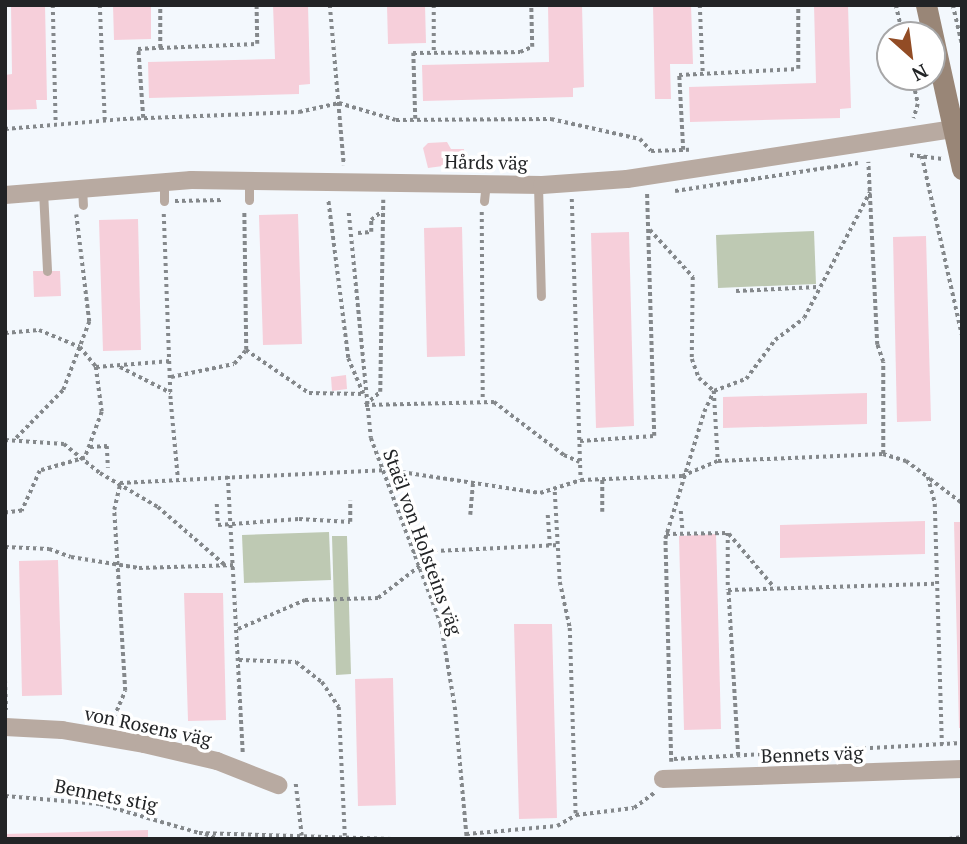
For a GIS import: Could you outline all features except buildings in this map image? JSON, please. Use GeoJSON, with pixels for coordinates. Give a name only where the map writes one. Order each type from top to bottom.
{"type":"FeatureCollection","features":[{"type":"Feature","properties":{"kind":"street"},"geometry":{"type":"LineString","coordinates":[[926,5],[957,129],[962,169]]}},
{"type":"Feature","properties":{"kind":"street","name":"Hårds väg"},"geometry":{"type":"LineString","coordinates":[[5,195],[43,191],[80,199],[163,181],[249,180],[485,192],[640,177],[957,129]]}},
{"type":"Feature","properties":{"kind":"street","name":"von Rosens väg"},"geometry":{"type":"LineString","coordinates":[[6,720],[144,744],[216,761],[278,785]]}},
{"type":"Feature","properties":{"kind":"street","name":"Bennets väg"},"geometry":{"type":"LineString","coordinates":[[667,779],[962,769]]}},
{"type":"Feature","properties":{"kind":"lane"},"geometry":{"type":"LineString","coordinates":[[246,202],[249,180]]}},
{"type":"Feature","properties":{"kind":"lane"},"geometry":{"type":"LineString","coordinates":[[163,181],[164,201]]}},
{"type":"Feature","properties":{"kind":"lane"},"geometry":{"type":"LineString","coordinates":[[538,185],[541,296]]}},
{"type":"Feature","properties":{"kind":"lane"},"geometry":{"type":"LineString","coordinates":[[43,191],[47,271]]}},
{"type":"Feature","properties":{"kind":"path"},"geometry":{"type":"LineString","coordinates":[[53,5],[56,124]]}},
{"type":"Feature","properties":{"kind":"path"},"geometry":{"type":"LineString","coordinates":[[100,5],[105,120]]}},
{"type":"Feature","properties":{"kind":"path"},"geometry":{"type":"LineString","coordinates":[[160,5],[160,48]]}},
{"type":"Feature","properties":{"kind":"path"},"geometry":{"type":"LineString","coordinates":[[143,118],[138,49],[257,44],[256,5]]}},
{"type":"Feature","properties":{"kind":"path"},"geometry":{"type":"LineString","coordinates":[[330,5],[345,167]]}},
{"type":"Feature","properties":{"kind":"path"},"geometry":{"type":"LineString","coordinates":[[434,5],[434,54]]}},
{"type":"Feature","properties":{"kind":"path"},"geometry":{"type":"LineString","coordinates":[[415,119],[413,53],[520,52],[532,47],[531,5]]}},
{"type":"Feature","properties":{"kind":"path"},"geometry":{"type":"LineString","coordinates":[[700,5],[703,74]]}},
{"type":"Feature","properties":{"kind":"path"},"geometry":{"type":"LineString","coordinates":[[683,150],[680,75],[798,69],[798,5]]}},
{"type":"Feature","properties":{"kind":"path"},"geometry":{"type":"LineString","coordinates":[[953,5],[962,44]]}},
{"type":"Feature","properties":{"kind":"path"},"geometry":{"type":"LineString","coordinates":[[5,129],[105,120],[299,112],[339,103],[396,120],[551,119],[640,139],[651,151],[695,150]]}},
{"type":"Feature","properties":{"kind":"path"},"geometry":{"type":"LineString","coordinates":[[900,122],[913,120]]}},
{"type":"Feature","properties":{"kind":"path"},"geometry":{"type":"LineString","coordinates":[[922,155],[962,335]]}},
{"type":"Feature","properties":{"kind":"path"},"geometry":{"type":"LineString","coordinates":[[868,162],[872,191],[877,345],[883,362],[883,454]]}},
{"type":"Feature","properties":{"kind":"path"},"geometry":{"type":"LineString","coordinates":[[467,836],[557,827],[576,815],[634,808],[667,779],[671,760],[666,534],[682,476],[715,391],[746,379],[775,340],[804,318],[817,287],[872,191]]}},
{"type":"Feature","properties":{"kind":"path"},"geometry":{"type":"LineString","coordinates":[[483,399],[485,192]]}},
{"type":"Feature","properties":{"kind":"path"},"geometry":{"type":"LineString","coordinates":[[580,441],[654,436],[647,194]]}},
{"type":"Feature","properties":{"kind":"path"},"geometry":{"type":"LineString","coordinates":[[15,439],[63,390],[89,322],[80,199]]}},
{"type":"Feature","properties":{"kind":"path"},"geometry":{"type":"LineString","coordinates":[[246,350],[309,393],[363,394],[348,358],[328,199]]}},
{"type":"Feature","properties":{"kind":"path"},"geometry":{"type":"LineString","coordinates":[[572,199],[581,480]]}},
{"type":"Feature","properties":{"kind":"path"},"geometry":{"type":"LineString","coordinates":[[365,405],[380,392],[383,200]]}},
{"type":"Feature","properties":{"kind":"path"},"geometry":{"type":"LineString","coordinates":[[164,201],[171,393],[178,479]]}},
{"type":"Feature","properties":{"kind":"path"},"geometry":{"type":"LineString","coordinates":[[171,377],[234,364],[246,350],[246,202]]}},
{"type":"Feature","properties":{"kind":"path"},"geometry":{"type":"LineString","coordinates":[[358,233],[370,232],[371,220],[382,211]]}},
{"type":"Feature","properties":{"kind":"path","name":"Staël von Holsteins väg"},"geometry":{"type":"LineString","coordinates":[[349,213],[365,405],[380,469],[419,566],[448,656],[467,836]]}},
{"type":"Feature","properties":{"kind":"path"},"geometry":{"type":"LineString","coordinates":[[649,229],[693,277],[692,359],[699,378],[715,391],[718,461]]}},
{"type":"Feature","properties":{"kind":"path"},"geometry":{"type":"LineString","coordinates":[[736,291],[817,287]]}},
{"type":"Feature","properties":{"kind":"path"},"geometry":{"type":"LineString","coordinates":[[5,333],[39,330],[80,347],[96,367],[102,412],[85,458],[40,471],[22,512],[5,513]]}},
{"type":"Feature","properties":{"kind":"path"},"geometry":{"type":"LineString","coordinates":[[96,367],[171,361]]}},
{"type":"Feature","properties":{"kind":"path"},"geometry":{"type":"LineString","coordinates":[[118,366],[171,393]]}},
{"type":"Feature","properties":{"kind":"path"},"geometry":{"type":"LineString","coordinates":[[365,405],[483,399],[505,408],[564,455],[580,461]]}},
{"type":"Feature","properties":{"kind":"path"},"geometry":{"type":"LineString","coordinates":[[5,440],[64,444],[158,507],[226,566]]}},
{"type":"Feature","properties":{"kind":"path"},"geometry":{"type":"LineString","coordinates":[[90,447],[107,446],[108,468]]}},
{"type":"Feature","properties":{"kind":"path"},"geometry":{"type":"LineString","coordinates":[[120,482],[380,469],[473,482],[507,492],[555,491],[581,480],[682,476],[718,461],[883,454],[906,461],[962,503]]}},
{"type":"Feature","properties":{"kind":"path"},"geometry":{"type":"LineString","coordinates":[[228,475],[236,565],[243,757]]}},
{"type":"Feature","properties":{"kind":"path"},"geometry":{"type":"LineString","coordinates":[[928,477],[935,504],[942,745]]}},
{"type":"Feature","properties":{"kind":"path"},"geometry":{"type":"LineString","coordinates":[[602,480],[602,512]]}},
{"type":"Feature","properties":{"kind":"path"},"geometry":{"type":"LineString","coordinates":[[110,726],[125,691],[120,563],[114,510],[120,482]]}},
{"type":"Feature","properties":{"kind":"path"},"geometry":{"type":"LineString","coordinates":[[470,515],[473,482]]}},
{"type":"Feature","properties":{"kind":"path"},"geometry":{"type":"LineString","coordinates":[[555,491],[560,582],[570,628],[576,815]]}},
{"type":"Feature","properties":{"kind":"path"},"geometry":{"type":"LineString","coordinates":[[218,504],[218,525],[350,522],[350,501]]}},
{"type":"Feature","properties":{"kind":"path"},"geometry":{"type":"LineString","coordinates":[[681,511],[683,532]]}},
{"type":"Feature","properties":{"kind":"path"},"geometry":{"type":"LineString","coordinates":[[548,515],[550,546]]}},
{"type":"Feature","properties":{"kind":"path"},"geometry":{"type":"LineString","coordinates":[[666,534],[728,533],[775,589]]}},
{"type":"Feature","properties":{"kind":"path"},"geometry":{"type":"LineString","coordinates":[[728,533],[728,590],[738,756]]}},
{"type":"Feature","properties":{"kind":"path"},"geometry":{"type":"LineString","coordinates":[[413,552],[559,545]]}},
{"type":"Feature","properties":{"kind":"path"},"geometry":{"type":"LineString","coordinates":[[5,547],[50,549],[71,557],[139,568],[236,565]]}},
{"type":"Feature","properties":{"kind":"path"},"geometry":{"type":"LineString","coordinates":[[238,629],[305,600],[378,598],[426,561]]}},
{"type":"Feature","properties":{"kind":"path"},"geometry":{"type":"LineString","coordinates":[[728,590],[936,584]]}},
{"type":"Feature","properties":{"kind":"path"},"geometry":{"type":"LineString","coordinates":[[239,660],[296,662],[322,682],[339,707],[345,837]]}},
{"type":"Feature","properties":{"kind":"path"},"geometry":{"type":"LineString","coordinates":[[5,673],[6,720]]}},
{"type":"Feature","properties":{"kind":"path"},"geometry":{"type":"LineString","coordinates":[[671,760],[962,743]]}},
{"type":"Feature","properties":{"kind":"path","name":"Bennets stig"},"geometry":{"type":"LineString","coordinates":[[5,796],[100,804],[218,839]]}},
{"type":"Feature","properties":{"kind":"path","name":"Bennets stig"},"geometry":{"type":"LineString","coordinates":[[199,832],[392,839]]}},
{"type":"Feature","properties":{"kind":"path"},"geometry":{"type":"LineString","coordinates":[[949,839],[962,837]]}},
{"type":"Feature","properties":{"kind":"green space"},"geometry":{"type":"Polygon","coordinates":[[[814,231],[816,284],[718,288],[716,235],[814,231]]]}},
{"type":"Feature","properties":{"kind":"green space"},"geometry":{"type":"Polygon","coordinates":[[[329,532],[331,580],[244,583],[242,535],[329,532]]]}},
{"type":"Feature","properties":{"kind":"green space"},"geometry":{"type":"Polygon","coordinates":[[[332,536],[347,536],[351,674],[336,675],[332,536]]]}}]}
